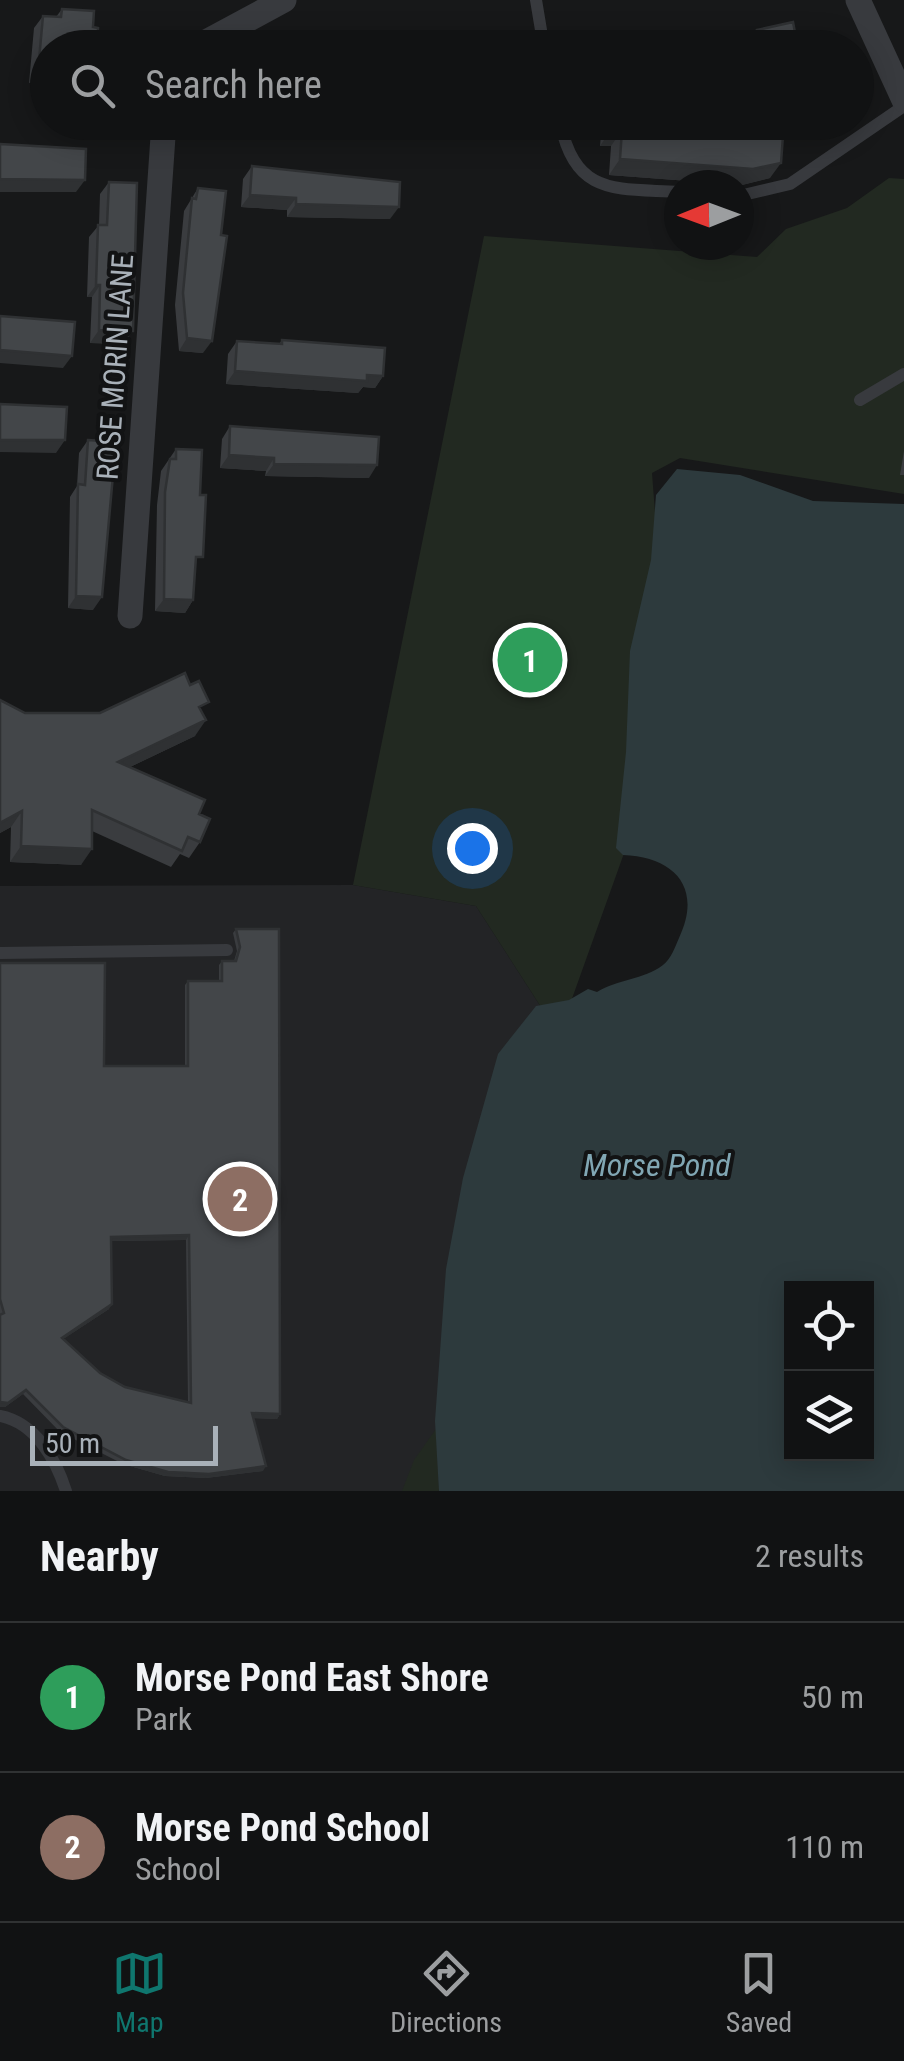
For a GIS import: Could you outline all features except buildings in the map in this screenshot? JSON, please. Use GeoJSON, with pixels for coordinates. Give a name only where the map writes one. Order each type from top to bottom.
{"type":"FeatureCollection","features":[{"type":"Feature","properties":{"kind":"street"},"geometry":{"type":"LineString","coordinates":[[228,30],[284,0]]}},
{"type":"Feature","properties":{"kind":"street"},"geometry":{"type":"LineString","coordinates":[[858,0],[872,30]]}},
{"type":"Feature","properties":{"kind":"street"},"geometry":{"type":"LineString","coordinates":[[874,33],[902,92]]}},
{"type":"Feature","properties":{"kind":"street","name":"ROSE MORIN LANE"},"geometry":{"type":"LineString","coordinates":[[130,616],[162,140]]}},
{"type":"Feature","properties":{"kind":"lane"},"geometry":{"type":"LineString","coordinates":[[536,0],[541,30]]}},
{"type":"Feature","properties":{"kind":"lane"},"geometry":{"type":"LineString","coordinates":[[874,115],[902,92]]}},
{"type":"Feature","properties":{"kind":"lane"},"geometry":{"type":"LineString","coordinates":[[564,140],[583,177],[608,187],[664,191]]}},
{"type":"Feature","properties":{"kind":"lane"},"geometry":{"type":"LineString","coordinates":[[754,192],[790,184],[844,140]]}},
{"type":"Feature","properties":{"kind":"lane"},"geometry":{"type":"LineString","coordinates":[[860,400],[904,374]]}},
{"type":"Feature","properties":{"kind":"lane"},"geometry":{"type":"LineString","coordinates":[[0,953],[227,950]]}},
{"type":"Feature","properties":{"kind":"lane"},"geometry":{"type":"LineString","coordinates":[[0,1416],[22,1425],[37,1438],[60,1471],[66,1491]]}},
{"type":"Feature","properties":{"kind":"shaded area"},"geometry":{"type":"Polygon","coordinates":[[[889,178],[904,179],[904,494],[680,458],[652,473],[671,722],[559,1035],[476,906],[353,885],[484,236],[664,250],[664,260],[754,260],[786,229],[847,208],[889,178]]]}},
{"type":"Feature","properties":{"kind":"shaded area"},"geometry":{"type":"Polygon","coordinates":[[[353,885],[476,906],[559,1035],[450,1491],[0,1491],[0,886],[353,885]]]}},
{"type":"Feature","properties":{"kind":"shaded area"},"geometry":{"type":"Polygon","coordinates":[[[436,1429],[439,1491],[402,1491],[414,1460],[436,1429]]]}},
{"type":"Feature","properties":{"kind":"water","name":"Morse Pond"},"geometry":{"type":"Polygon","coordinates":[[[677,469],[740,475],[813,501],[904,504],[904,1491],[439,1491],[435,1421],[446,1269],[463,1178],[498,1054],[536,1006],[569,1000],[588,989],[597,992],[663,965],[686,920],[688,904],[679,878],[657,862],[623,855],[616,848],[626,752],[630,651],[651,560],[656,495],[677,469]]]}},
{"type":"Feature","properties":{"kind":"place","name":"Morse Pond East Shore"},"geometry":{"type":"Point","coordinates":[530,660]}},
{"type":"Feature","properties":{"kind":"place","name":"Morse Pond School"},"geometry":{"type":"Point","coordinates":[240,1199]}}]}
